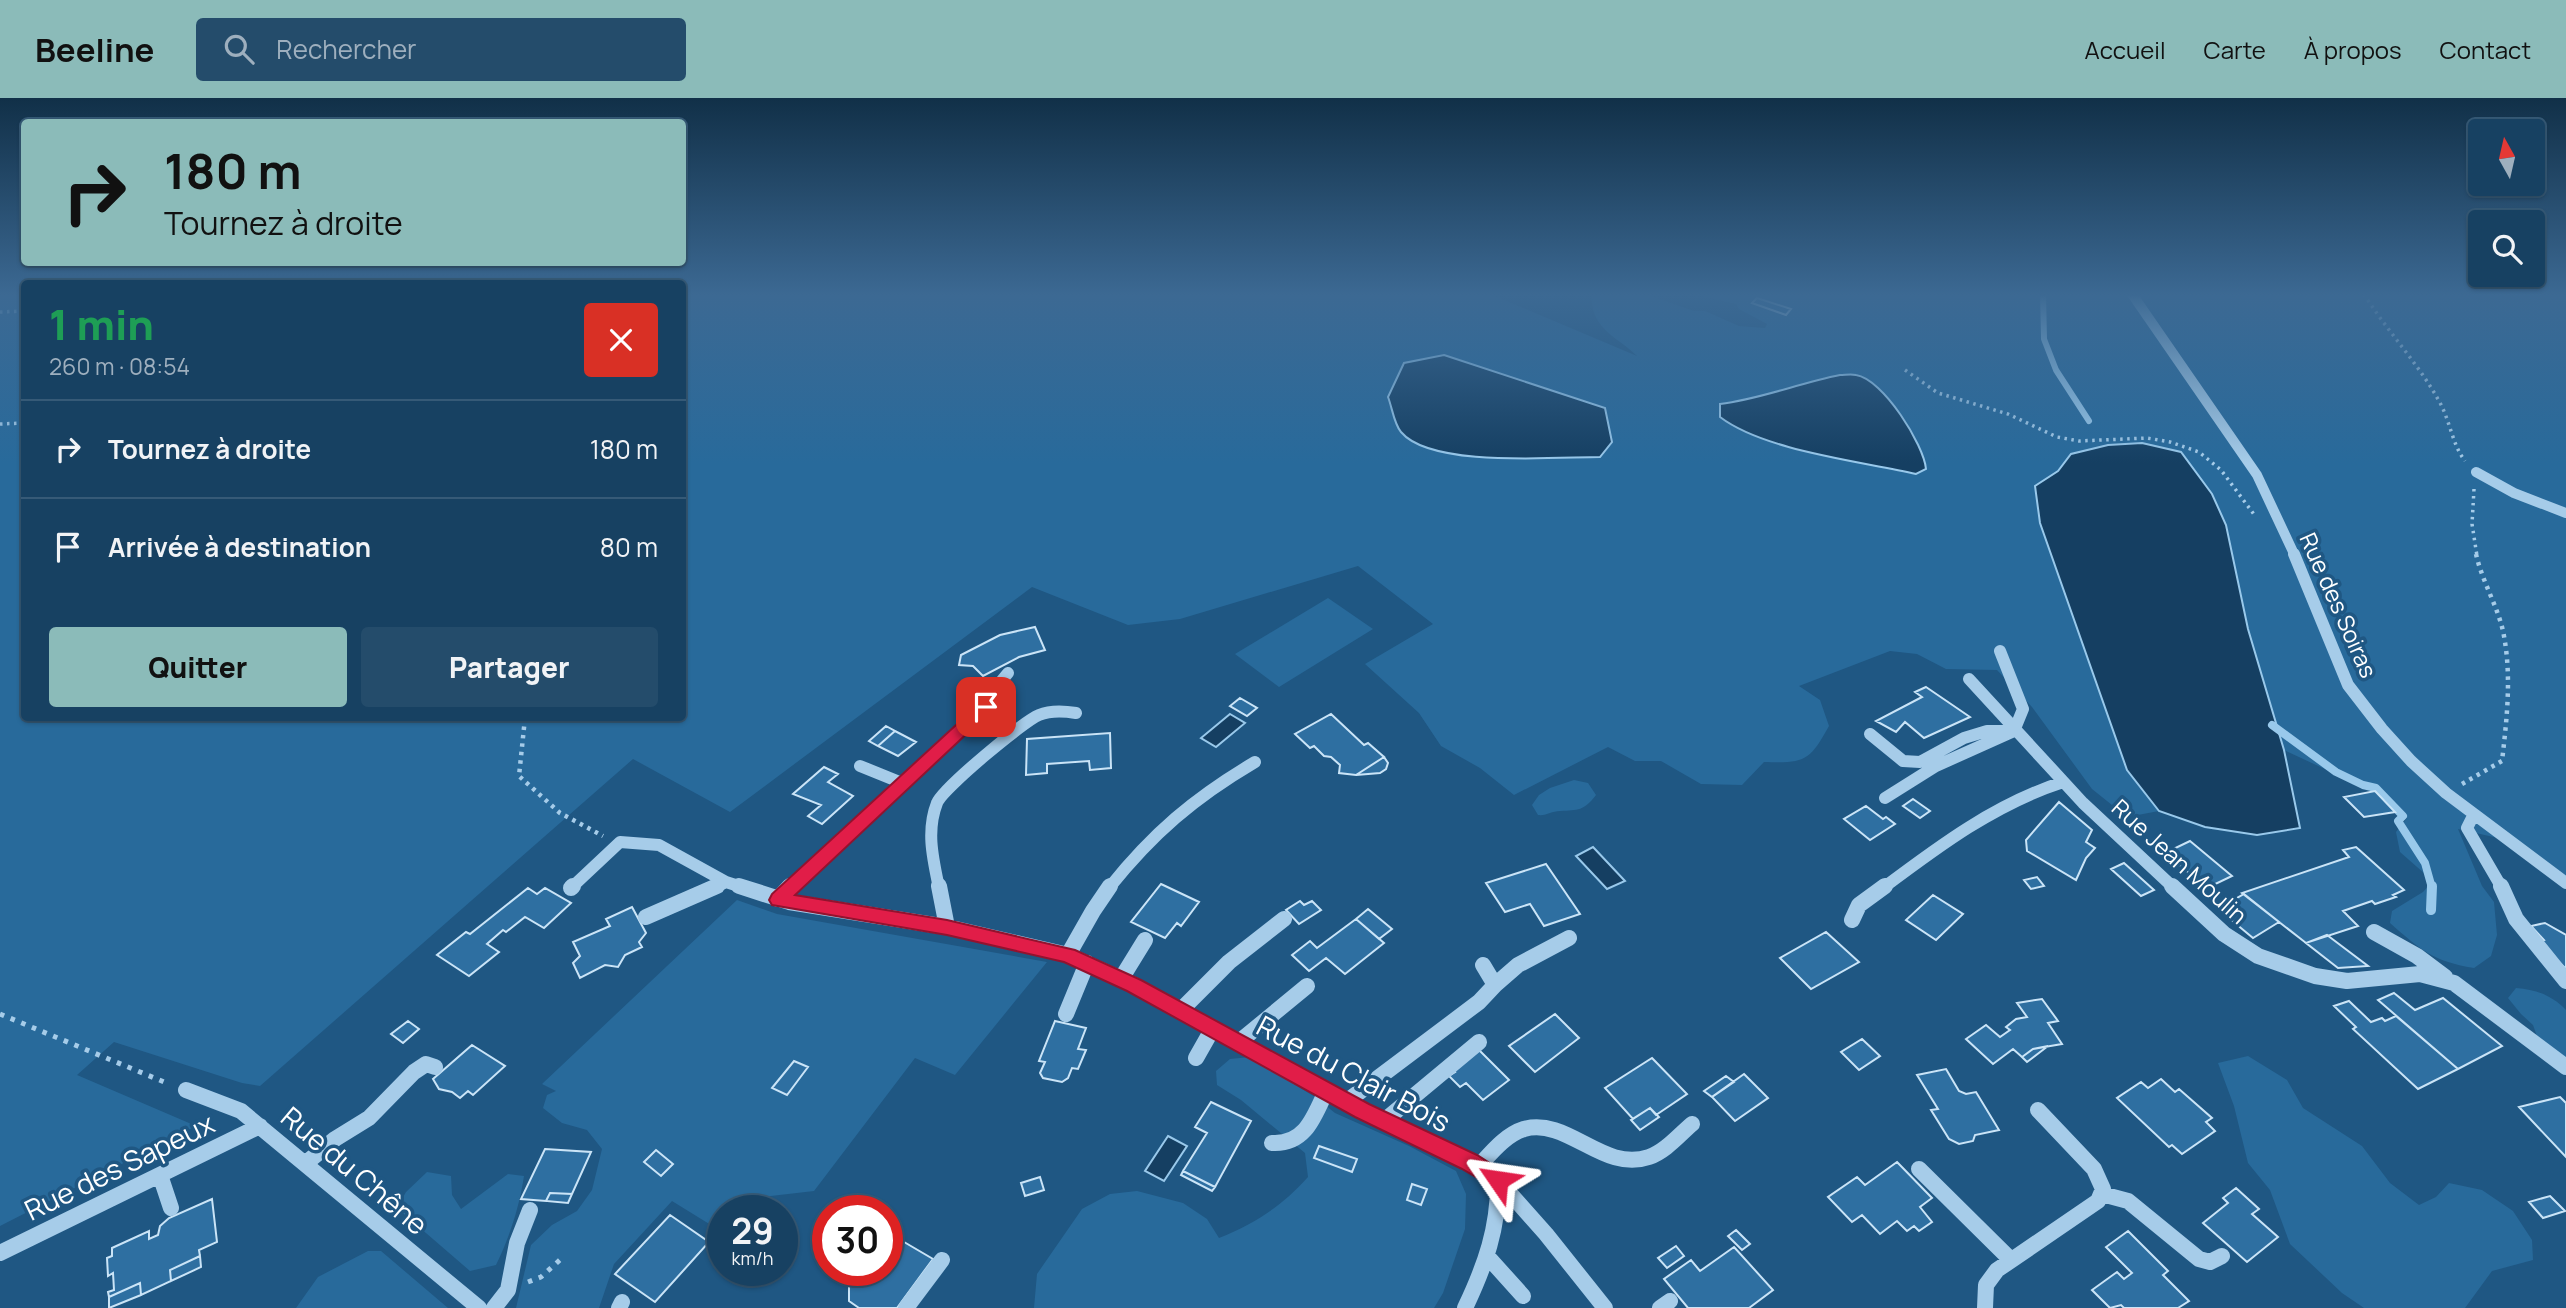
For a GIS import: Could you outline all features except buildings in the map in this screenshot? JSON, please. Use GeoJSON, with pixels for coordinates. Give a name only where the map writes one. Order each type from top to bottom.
{"type":"FeatureCollection","features":[{"type":"Feature","properties":{"kind":"street","name":"Rue des Soiras"},"geometry":{"type":"LineString","coordinates":[[2171,350],[2257,475],[2280,522],[2348,685],[2411,761],[2446,793],[2566,883]]}},
{"type":"Feature","properties":{"kind":"street"},"geometry":{"type":"LineString","coordinates":[[2476,472],[2514,493],[2566,513]]}},
{"type":"Feature","properties":{"kind":"street"},"geometry":{"type":"LineString","coordinates":[[1885,798],[1936,766],[2014,731],[2023,709],[2000,651]]}},
{"type":"Feature","properties":{"kind":"street"},"geometry":{"type":"LineString","coordinates":[[778,900],[902,783],[960,733],[986,707],[1008,673]]}},
{"type":"Feature","properties":{"kind":"street"},"geometry":{"type":"LineString","coordinates":[[1969,679],[2014,731]]}},
{"type":"Feature","properties":{"kind":"street"},"geometry":{"type":"LineString","coordinates":[[947,928],[931,850],[931,822],[938,799],[955,781],[1038,715],[1061,710],[1076,713]]}},
{"type":"Feature","properties":{"kind":"street"},"geometry":{"type":"LineString","coordinates":[[1870,734],[1903,761],[1920,762],[1964,738],[1987,731],[2014,731]]}},
{"type":"Feature","properties":{"kind":"street","name":"Rue Jean Moulin"},"geometry":{"type":"LineString","coordinates":[[2014,731],[2063,782],[2224,934],[2258,956],[2297,971],[2347,981],[2420,974],[2454,983],[2566,1067]]}},
{"type":"Feature","properties":{"kind":"street"},"geometry":{"type":"LineString","coordinates":[[1068,955],[1082,923],[1102,895],[1164,828],[1202,794],[1255,762]]}},
{"type":"Feature","properties":{"kind":"street"},"geometry":{"type":"LineString","coordinates":[[860,766],[902,783]]}},
{"type":"Feature","properties":{"kind":"street"},"geometry":{"type":"LineString","coordinates":[[1852,920],[1859,905],[2004,804],[2035,789],[2063,782]]}},
{"type":"Feature","properties":{"kind":"street"},"geometry":{"type":"LineString","coordinates":[[2474,814],[2467,828],[2509,899],[2516,919],[2566,981]]}},
{"type":"Feature","properties":{"kind":"street"},"geometry":{"type":"LineString","coordinates":[[571,888],[620,842]]}},
{"type":"Feature","properties":{"kind":"street","name":"Rue du Clair Bois"},"geometry":{"type":"LineString","coordinates":[[620,842],[659,845],[726,882],[778,900],[947,928],[1068,955],[1121,979],[1346,1102],[1478,1167],[1498,1180],[1546,1234],[1605,1308]]}},
{"type":"Feature","properties":{"kind":"street"},"geometry":{"type":"LineString","coordinates":[[646,917],[726,882]]}},
{"type":"Feature","properties":{"kind":"street"},"geometry":{"type":"LineString","coordinates":[[1180,1010],[1203,984],[1258,937],[1284,919]]}},
{"type":"Feature","properties":{"kind":"street"},"geometry":{"type":"LineString","coordinates":[[2374,932],[2417,956],[2454,983]]}},
{"type":"Feature","properties":{"kind":"street"},"geometry":{"type":"LineString","coordinates":[[1346,1102],[1371,1078],[1478,1006],[1495,985],[1518,965],[1569,937]]}},
{"type":"Feature","properties":{"kind":"street"},"geometry":{"type":"LineString","coordinates":[[1121,979],[1144,940]]}},
{"type":"Feature","properties":{"kind":"street"},"geometry":{"type":"LineString","coordinates":[[1066,1014],[1087,963]]}},
{"type":"Feature","properties":{"kind":"street"},"geometry":{"type":"LineString","coordinates":[[1483,965],[1495,985]]}},
{"type":"Feature","properties":{"kind":"street"},"geometry":{"type":"LineString","coordinates":[[1239,1042],[1307,986]]}},
{"type":"Feature","properties":{"kind":"street"},"geometry":{"type":"LineString","coordinates":[[1196,1058],[1213,1028]]}},
{"type":"Feature","properties":{"kind":"street"},"geometry":{"type":"LineString","coordinates":[[1384,1121],[1479,1042]]}},
{"type":"Feature","properties":{"kind":"street"},"geometry":{"type":"LineString","coordinates":[[306,1163],[335,1139],[369,1118],[414,1072],[426,1064],[435,1067]]}},
{"type":"Feature","properties":{"kind":"street","name":"Rue du Chêne"},"geometry":{"type":"LineString","coordinates":[[187,1090],[241,1111],[479,1308]]}},
{"type":"Feature","properties":{"kind":"street"},"geometry":{"type":"LineString","coordinates":[[1272,1143],[1286,1146],[1302,1136],[1326,1091]]}},
{"type":"Feature","properties":{"kind":"street"},"geometry":{"type":"LineString","coordinates":[[1985,1308],[1986,1285],[1997,1270],[2098,1201],[2102,1194],[2103,1189],[2094,1169],[2038,1110]]}},
{"type":"Feature","properties":{"kind":"street"},"geometry":{"type":"LineString","coordinates":[[1478,1167],[1499,1144],[1517,1132],[1540,1126],[1558,1130],[1613,1156],[1639,1160],[1652,1156],[1692,1124]]}},
{"type":"Feature","properties":{"kind":"street","name":"Rue des Sapeux"},"geometry":{"type":"LineString","coordinates":[[0,1253],[260,1126]]}},
{"type":"Feature","properties":{"kind":"street"},"geometry":{"type":"LineString","coordinates":[[1919,1170],[2011,1260]]}},
{"type":"Feature","properties":{"kind":"street"},"geometry":{"type":"LineString","coordinates":[[160,1175],[171,1208]]}},
{"type":"Feature","properties":{"kind":"street"},"geometry":{"type":"LineString","coordinates":[[1465,1308],[1496,1234],[1500,1204],[1498,1180]]}},
{"type":"Feature","properties":{"kind":"street"},"geometry":{"type":"LineString","coordinates":[[2102,1194],[2128,1201],[2199,1259],[2210,1262],[2222,1256]]}},
{"type":"Feature","properties":{"kind":"street"},"geometry":{"type":"LineString","coordinates":[[494,1308],[508,1290],[517,1243],[530,1210]]}},
{"type":"Feature","properties":{"kind":"street"},"geometry":{"type":"LineString","coordinates":[[1488,1257],[1523,1296]]}},
{"type":"Feature","properties":{"kind":"street"},"geometry":{"type":"LineString","coordinates":[[906,1308],[942,1260]]}},
{"type":"Feature","properties":{"kind":"path"},"geometry":{"type":"LineString","coordinates":[[2404,350],[2432,390],[2449,421],[2458,454],[2476,472],[2470,514],[2474,544],[2502,629],[2510,687],[2502,761],[2446,793]]}},
{"type":"Feature","properties":{"kind":"path"},"geometry":{"type":"LineString","coordinates":[[1905,370],[1938,393],[2007,414],[2057,437],[2079,441],[2147,438],[2170,442],[2199,452],[2221,470],[2262,526]]}},
{"type":"Feature","properties":{"kind":"path"},"geometry":{"type":"LineString","coordinates":[[0,424],[21,423]]}},
{"type":"Feature","properties":{"kind":"path"},"geometry":{"type":"LineString","coordinates":[[525,721],[519,776],[559,813],[597,834],[620,842]]}},
{"type":"Feature","properties":{"kind":"path"},"geometry":{"type":"LineString","coordinates":[[0,1014],[187,1090]]}},
{"type":"Feature","properties":{"kind":"path"},"geometry":{"type":"LineString","coordinates":[[508,1290],[541,1277],[561,1259]]}},
{"type":"Feature","properties":{"kind":"shaded area"},"geometry":{"type":"Polygon","coordinates":[[[0,350],[21,350],[21,721],[686,721],[686,350],[1624,350],[1637,356],[1631,350],[2566,350],[2566,876],[2498,838],[2458,829],[2482,886],[2494,902],[2497,935],[2491,956],[2474,968],[2437,958],[2390,923],[2392,911],[2423,892],[2433,881],[2400,852],[2396,832],[2407,818],[2389,799],[2284,750],[2248,629],[2226,525],[2212,494],[2181,452],[2071,454],[2058,471],[2035,486],[2040,523],[2127,770],[2159,811],[2127,817],[2092,789],[2032,707],[1997,670],[1946,669],[1917,654],[1890,651],[1799,686],[1820,700],[1829,726],[1816,747],[1804,758],[1789,762],[1764,762],[1742,785],[1701,784],[1661,761],[1635,761],[1608,747],[1514,795],[1480,768],[1441,746],[1419,713],[1365,664],[1433,624],[1358,566],[1180,619],[1128,625],[1032,587],[730,812],[633,759],[260,1086],[242,1083],[114,1042],[77,1075],[196,1126],[0,1226],[0,350]],[[1840,375],[1720,405],[1720,417],[1739,429],[1787,447],[1916,474],[1840,375]]]}},
{"type":"Feature","properties":{"kind":"shaded area"},"geometry":{"type":"Polygon","coordinates":[[[1444,355],[1605,408],[1612,442],[1600,457],[1526,459],[1466,456],[1416,443],[1399,429],[1388,397],[1404,363],[1444,355]]]}},
{"type":"Feature","properties":{"kind":"shaded area"},"geometry":{"type":"Polygon","coordinates":[[[1840,375],[1856,375],[1867,379],[1889,400],[1910,430],[1924,458],[1926,469],[1916,474],[1787,447],[1739,429],[1720,417],[1720,404],[1840,375]]]}},
{"type":"Feature","properties":{"kind":"shaded area"},"geometry":{"type":"Polygon","coordinates":[[[2142,443],[2181,452],[2212,494],[2226,525],[2248,629],[2284,750],[2300,828],[2257,835],[2205,827],[2159,811],[2127,770],[2040,523],[2035,486],[2058,471],[2071,454],[2108,445],[2142,443]]]}},
{"type":"Feature","properties":{"kind":"shaded area"},"geometry":{"type":"Polygon","coordinates":[[[1328,598],[1373,629],[1279,687],[1235,654],[1328,598]]]}},
{"type":"Feature","properties":{"kind":"shaded area"},"geometry":{"type":"Polygon","coordinates":[[[1230,714],[1245,723],[1216,747],[1201,738],[1230,714]]]}},
{"type":"Feature","properties":{"kind":"shaded area"},"geometry":{"type":"Polygon","coordinates":[[[1574,780],[1588,783],[1596,795],[1588,804],[1576,810],[1538,815],[1532,805],[1539,795],[1550,788],[1574,780]]]}},
{"type":"Feature","properties":{"kind":"shaded area"},"geometry":{"type":"Polygon","coordinates":[[[1593,847],[1625,881],[1607,889],[1576,856],[1593,847]]]}},
{"type":"Feature","properties":{"kind":"shaded area"},"geometry":{"type":"Polygon","coordinates":[[[737,900],[777,914],[1047,962],[955,1075],[915,1058],[814,1191],[780,1195],[707,1195],[707,1223],[672,1201],[614,1264],[599,1308],[516,1308],[531,1245],[552,1225],[577,1211],[592,1190],[602,1149],[587,1130],[562,1123],[543,1108],[547,1095],[556,1091],[542,1084],[737,900]]]}},
{"type":"Feature","properties":{"kind":"shaded area"},"geometry":{"type":"Polygon","coordinates":[[[2516,988],[2543,994],[2566,1010],[2566,1060],[2538,1039],[2533,1025],[2508,998],[2516,988]]]}},
{"type":"Feature","properties":{"kind":"shaded area"},"geometry":{"type":"Polygon","coordinates":[[[2248,1056],[2287,1080],[2303,1108],[2362,1146],[2390,1183],[2419,1205],[2436,1197],[2449,1183],[2482,1190],[2513,1211],[2532,1240],[2533,1260],[2492,1271],[2465,1308],[2364,1308],[2342,1293],[2290,1244],[2270,1190],[2248,1163],[2234,1106],[2218,1063],[2248,1056]]]}},
{"type":"Feature","properties":{"kind":"shaded area"},"geometry":{"type":"Polygon","coordinates":[[[1250,1057],[1315,1097],[1335,1113],[1409,1146],[1456,1171],[1466,1194],[1465,1229],[1443,1293],[1434,1308],[1034,1308],[1037,1274],[1082,1209],[1110,1194],[1137,1191],[1183,1203],[1207,1219],[1219,1238],[1268,1213],[1308,1177],[1305,1153],[1241,1100],[1217,1085],[1216,1071],[1230,1059],[1250,1057]]]}},
{"type":"Feature","properties":{"kind":"shaded area"},"geometry":{"type":"Polygon","coordinates":[[[1168,1136],[1187,1146],[1164,1181],[1145,1171],[1168,1136]]]}},
{"type":"Feature","properties":{"kind":"shaded area"},"geometry":{"type":"Polygon","coordinates":[[[427,1172],[451,1176],[452,1195],[461,1209],[508,1174],[524,1176],[513,1222],[496,1265],[470,1271],[397,1208],[406,1192],[427,1172]]]}},
{"type":"Feature","properties":{"kind":"shaded area"},"geometry":{"type":"Polygon","coordinates":[[[368,1251],[381,1251],[448,1308],[296,1308],[318,1277],[368,1251]]]}},
{"type":"Feature","properties":{"kind":"waterway"},"geometry":{"type":"LineString","coordinates":[[2048,350],[2056,370],[2089,421]]}},
{"type":"Feature","properties":{"kind":"waterway"},"geometry":{"type":"LineString","coordinates":[[2272,725],[2336,772],[2376,788],[2403,816],[2398,821],[2425,863],[2432,888]]}},
{"type":"Feature","properties":{"kind":"waterway"},"geometry":{"type":"LineString","coordinates":[[2431,910],[2432,888]]}},
{"type":"Feature","properties":{"kind":"route"},"geometry":{"type":"LineString","coordinates":[[986,707],[796,880],[778,900],[947,928],[1068,955],[1134,985],[1362,1111],[1469,1162],[1498,1180]]}}]}
